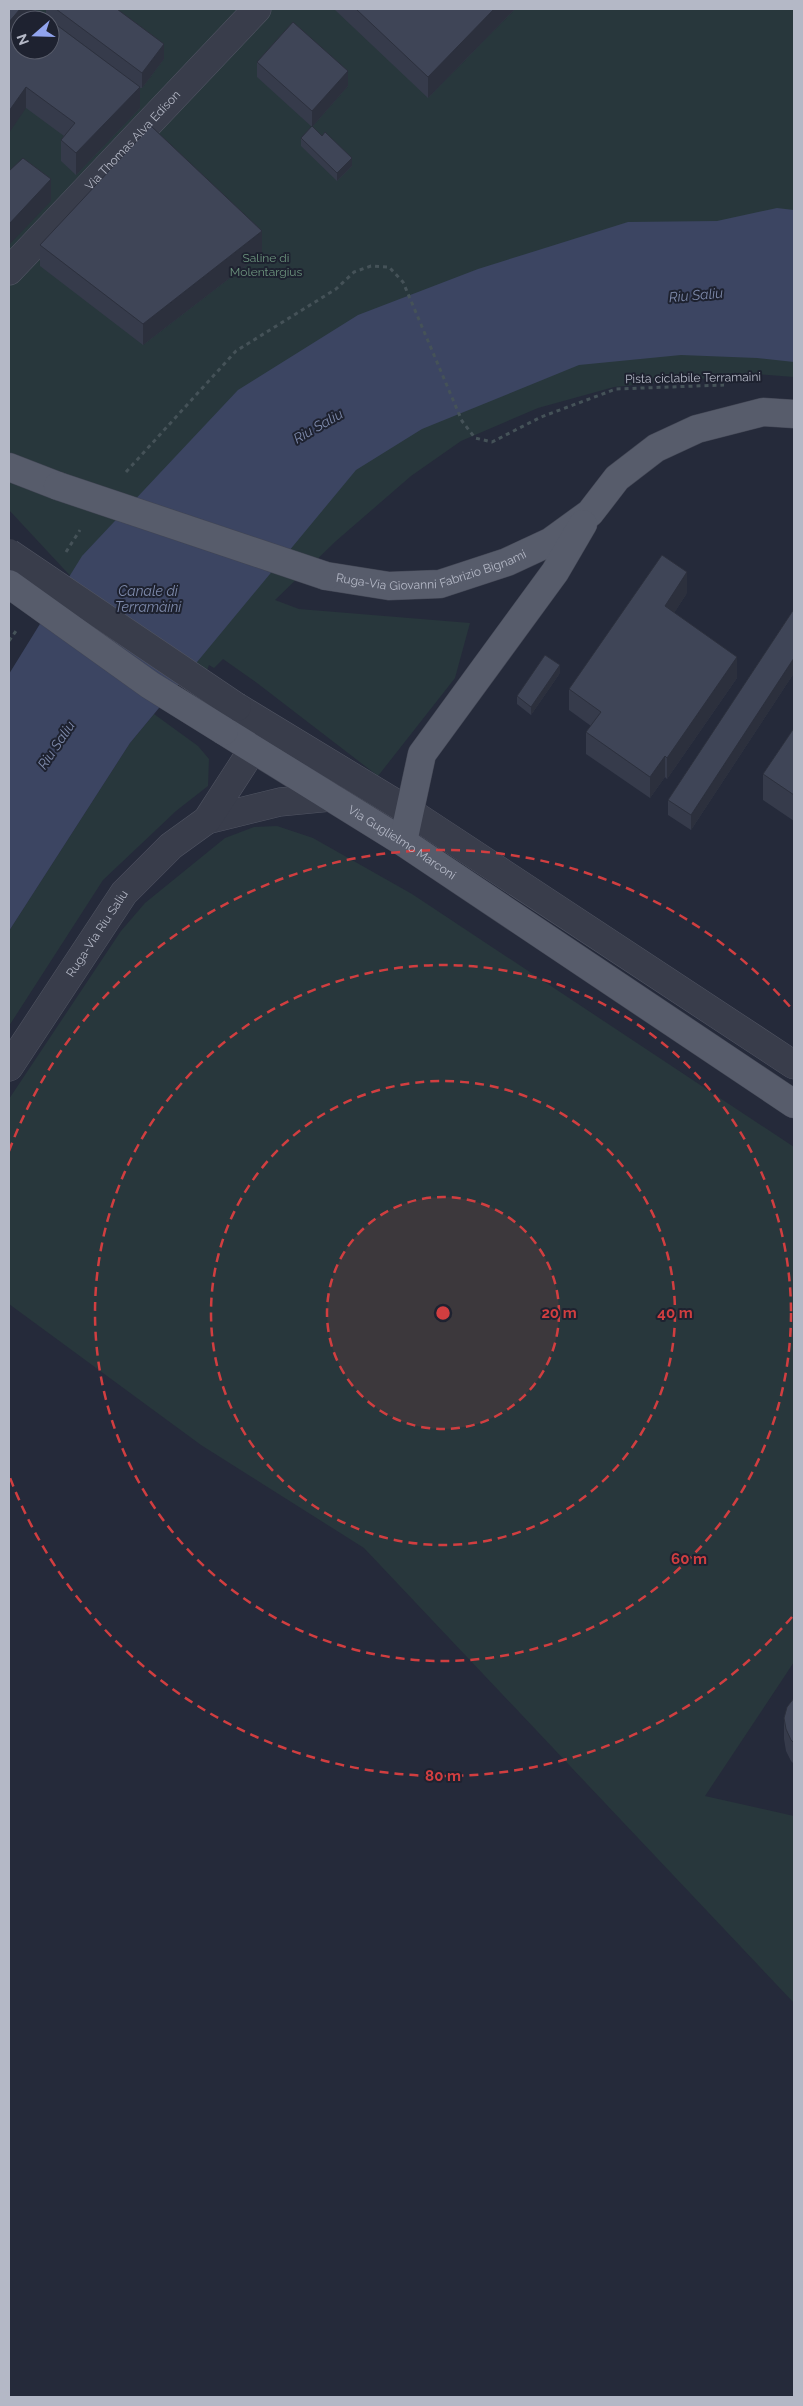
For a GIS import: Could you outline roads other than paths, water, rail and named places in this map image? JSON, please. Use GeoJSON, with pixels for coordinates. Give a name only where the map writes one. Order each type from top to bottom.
{"type":"FeatureCollection","features":[{"type":"Feature","properties":{"kind":"main road","name":"Ruga-Via Giovanni Fabrizio Bignami"},"geometry":{"type":"LineString","coordinates":[[9,467],[58,486],[326,576],[389,586],[440,584],[507,562],[550,542],[590,513],[617,478],[656,448],[697,429],[763,412],[794,414]]}},
{"type":"Feature","properties":{"kind":"main road"},"geometry":{"type":"LineString","coordinates":[[404,842],[422,754],[555,572],[590,513]]}},
{"type":"Feature","properties":{"kind":"main road","name":"Via Guglielmo Marconi"},"geometry":{"type":"LineString","coordinates":[[9,584],[150,685],[404,842],[794,1104]]}},
{"type":"Feature","properties":{"kind":"street","name":"Via Thomas Alva Edison"},"geometry":{"type":"LineString","coordinates":[[9,271],[257,9]]}},
{"type":"Feature","properties":{"kind":"street"},"geometry":{"type":"LineString","coordinates":[[9,553],[237,706],[410,812],[794,1065]]}},
{"type":"Feature","properties":{"kind":"street","name":"Ruga-Via Riu Saliu"},"geometry":{"type":"LineString","coordinates":[[9,1067],[124,893],[171,846],[207,820],[253,749]]}},
{"type":"Feature","properties":{"kind":"street","name":"Ruga-Via Riu Saliu"},"geometry":{"type":"LineString","coordinates":[[207,820],[280,802],[331,797]]}},
{"type":"Feature","properties":{"kind":"water","name":"Canale di Terramàini"},"geometry":{"type":"Polygon","coordinates":[[[777,208],[794,210],[794,362],[757,358],[681,355],[579,365],[422,429],[356,470],[130,743],[9,931],[9,674],[82,556],[238,390],[358,315],[478,269],[628,222],[717,221],[777,208]]]}},
{"type":"Feature","properties":{"kind":"park label","name":"Saline di Molentargius"},"geometry":{"type":"Point","coordinates":[266,265]}},
{"type":"Feature","properties":{"kind":"water label","name":"Riu Saliu"},"geometry":{"type":"Point","coordinates":[696,295]}},
{"type":"Feature","properties":{"kind":"water label","name":"Riu Saliu"},"geometry":{"type":"Point","coordinates":[318,426]}},
{"type":"Feature","properties":{"kind":"water label","name":"Riu Saliu"},"geometry":{"type":"Point","coordinates":[56,745]}}]}
